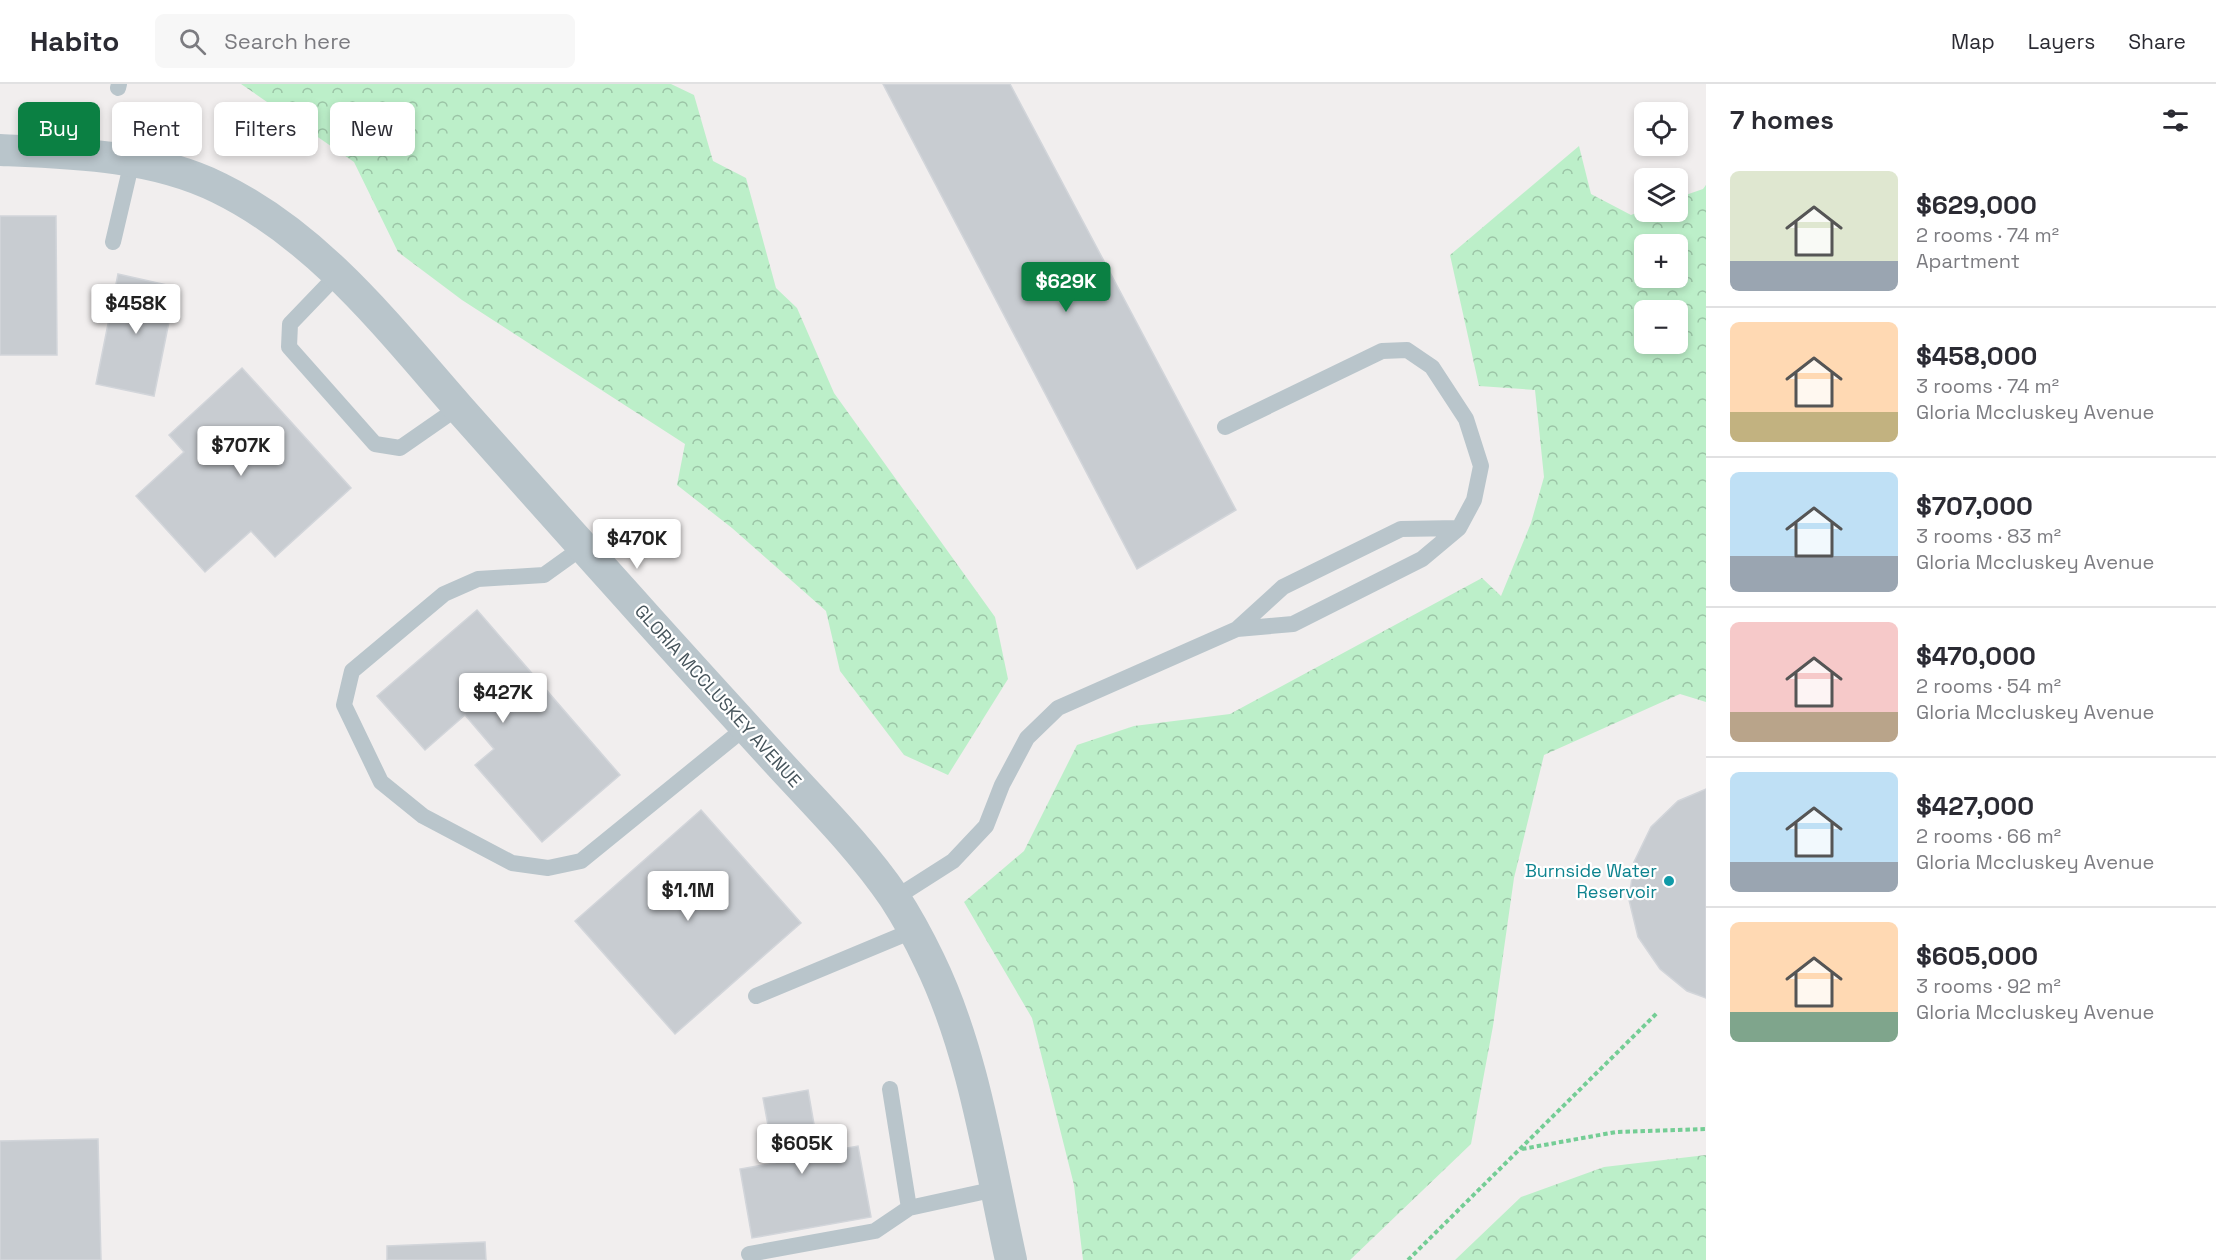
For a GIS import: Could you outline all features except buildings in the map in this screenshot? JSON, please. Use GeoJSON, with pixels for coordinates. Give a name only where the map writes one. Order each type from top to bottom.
{"type":"FeatureCollection","features":[{"type":"Feature","properties":{"kind":"street","name":"GLORIA MCCLUSKEY AVENUE"},"geometry":{"type":"LineString","coordinates":[[0,150],[49,152],[132,161],[174,171],[218,187],[283,228],[320,256],[364,299],[583,547],[842,833],[895,898],[944,993],[966,1057],[1011,1260]]}},
{"type":"Feature","properties":{"kind":"lane"},"geometry":{"type":"LineString","coordinates":[[113,242],[132,161]]}},
{"type":"Feature","properties":{"kind":"lane"},"geometry":{"type":"LineString","coordinates":[[338,274],[290,324],[289,347],[375,444],[400,448],[459,407]]}},
{"type":"Feature","properties":{"kind":"lane"},"geometry":{"type":"LineString","coordinates":[[1225,427],[1382,351],[1407,350],[1432,367],[1466,419],[1481,466],[1474,500],[1460,528],[1422,559],[1293,624],[1237,629]]}},
{"type":"Feature","properties":{"kind":"lane"},"geometry":{"type":"LineString","coordinates":[[895,898],[953,861],[986,826],[1002,784],[1027,738],[1058,708],[1237,629],[1283,587],[1401,529],[1460,528]]}},
{"type":"Feature","properties":{"kind":"lane"},"geometry":{"type":"LineString","coordinates":[[583,547],[544,575],[478,579],[444,594],[352,671],[344,705],[381,782],[423,816],[512,863],[548,868],[581,861],[746,727]]}},
{"type":"Feature","properties":{"kind":"lane"},"geometry":{"type":"LineString","coordinates":[[756,996],[912,931]]}},
{"type":"Feature","properties":{"kind":"lane"},"geometry":{"type":"LineString","coordinates":[[890,1089],[909,1208]]}},
{"type":"Feature","properties":{"kind":"lane"},"geometry":{"type":"LineString","coordinates":[[749,1254],[875,1231],[909,1208],[996,1189]]}},
{"type":"Feature","properties":{"kind":"path"},"geometry":{"type":"LineString","coordinates":[[1408,1260],[1658,1012]]}},
{"type":"Feature","properties":{"kind":"path"},"geometry":{"type":"LineString","coordinates":[[1522,1149],[1616,1132],[1706,1128]]}},
{"type":"Feature","properties":{"kind":"green space"},"geometry":{"type":"Polygon","coordinates":[[[241,84],[671,84],[694,95],[713,161],[746,178],[776,288],[797,308],[834,393],[995,617],[1008,679],[948,775],[904,755],[840,671],[826,611],[732,528],[677,485],[685,444],[462,300],[398,252],[354,162],[345,156],[415,156],[415,102],[330,102],[330,145],[318,137],[318,102],[267,102],[241,84]]]}},
{"type":"Feature","properties":{"kind":"green space"},"geometry":{"type":"Polygon","coordinates":[[[1579,146],[1591,194],[1631,215],[1634,214],[1634,222],[1688,222],[1688,194],[1703,189],[1706,185],[1706,702],[1680,694],[1544,755],[1514,878],[1493,1026],[1471,1144],[1350,1260],[1083,1260],[1074,1185],[1032,1018],[964,902],[1024,851],[1077,745],[1134,726],[1230,714],[1482,578],[1501,596],[1531,523],[1544,477],[1535,390],[1479,386],[1450,255],[1579,146]]]}},
{"type":"Feature","properties":{"kind":"green space"},"geometry":{"type":"Polygon","coordinates":[[[1706,1155],[1706,1260],[1455,1260],[1521,1197],[1604,1167],[1706,1155]]]}},
{"type":"Feature","properties":{"kind":"place","name":"Burnside Water Reservoir"},"geometry":{"type":"Point","coordinates":[1669,881]}}]}
